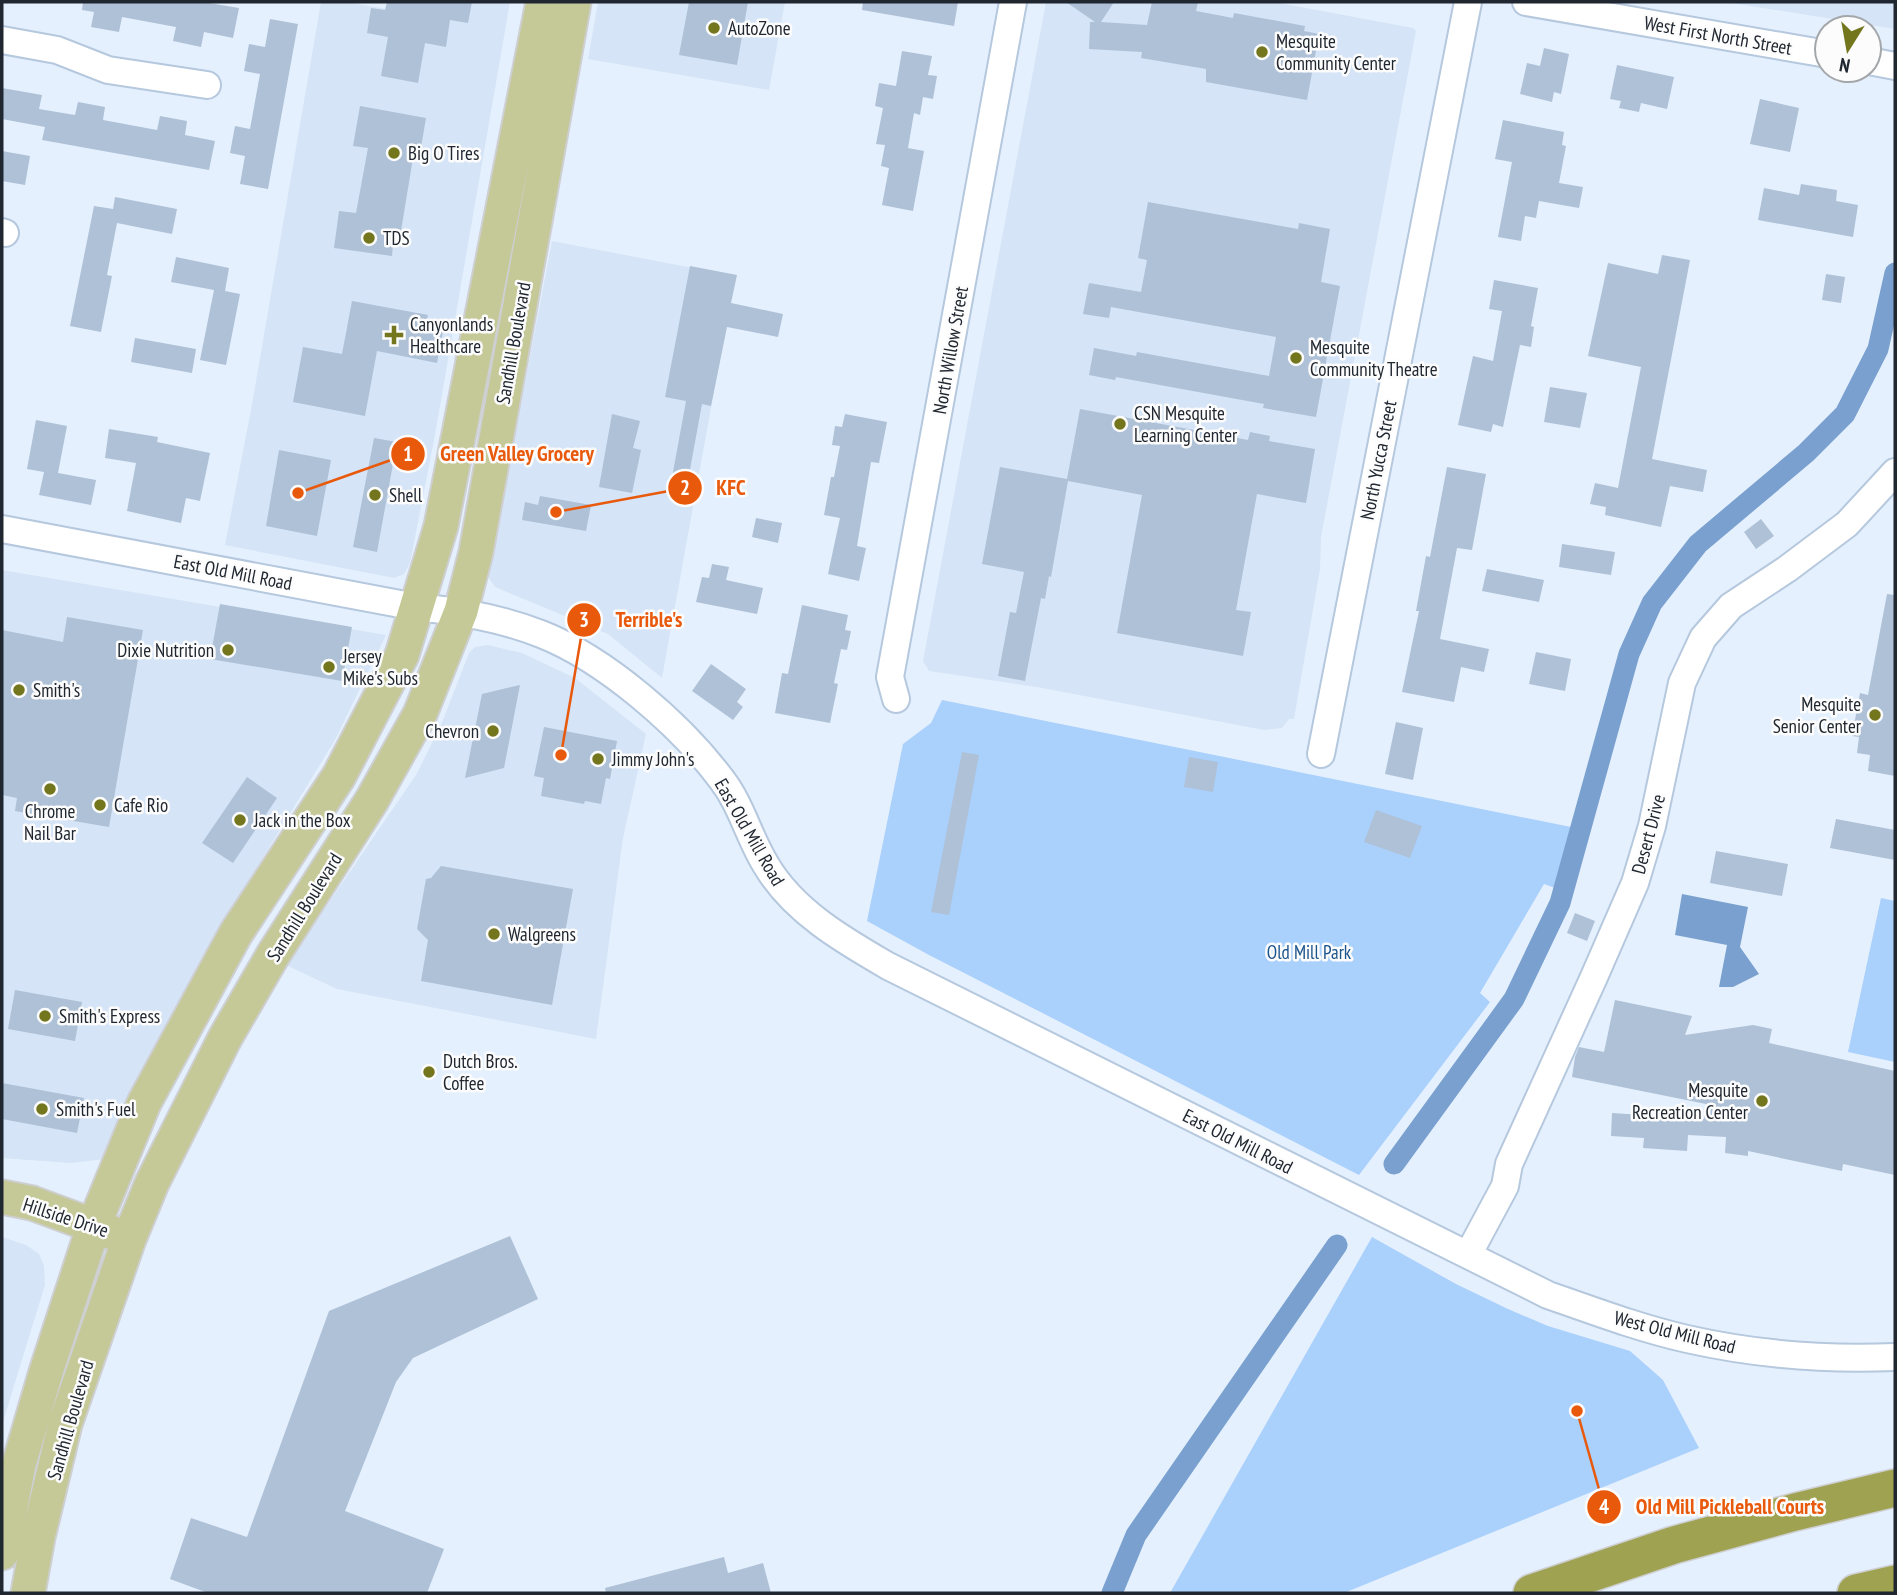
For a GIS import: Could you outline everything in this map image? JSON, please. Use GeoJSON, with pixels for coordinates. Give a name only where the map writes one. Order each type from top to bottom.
{"type":"FeatureCollection","features":[{"type":"Feature","properties":{"kind":"highway"},"geometry":{"type":"LineString","coordinates":[[1532,1593],[1674,1545],[1795,1512],[1895,1489]]}},
{"type":"Feature","properties":{"kind":"highway"},"geometry":{"type":"LineString","coordinates":[[1856,1593],[1895,1584]]}},
{"type":"Feature","properties":{"kind":"main road","name":"Sandhill Boulevard"},"geometry":{"type":"LineString","coordinates":[[2,1553],[25,1443],[94,1225],[144,1103],[236,933],[339,776],[402,655],[441,526],[543,2]]}},
{"type":"Feature","properties":{"kind":"main road","name":"Sandhill Boulevard"},"geometry":{"type":"LineString","coordinates":[[28,1593],[38,1536],[65,1424],[129,1239],[179,1126],[225,1038],[273,955],[372,800],[420,714],[461,611],[476,552],[574,2]]}},
{"type":"Feature","properties":{"kind":"main road"},"geometry":{"type":"LineString","coordinates":[[519,121],[539,141],[518,256],[524,283]]}},
{"type":"Feature","properties":{"kind":"main road","name":"Hillside Drive"},"geometry":{"type":"LineString","coordinates":[[2,1198],[33,1203],[129,1239]]}},
{"type":"Feature","properties":{"kind":"street","name":"North Willow Street"},"geometry":{"type":"LineString","coordinates":[[896,699],[890,677],[1013,2]]}},
{"type":"Feature","properties":{"kind":"street","name":"North Yucca Street"},"geometry":{"type":"LineString","coordinates":[[1321,754],[1468,2]]}},
{"type":"Feature","properties":{"kind":"street","name":"West First North Street"},"geometry":{"type":"LineString","coordinates":[[1526,2],[1813,52]]}},
{"type":"Feature","properties":{"kind":"street"},"geometry":{"type":"LineString","coordinates":[[2,40],[58,50],[108,70],[207,85]]}},
{"type":"Feature","properties":{"kind":"street","name":"Desert Drive"},"geometry":{"type":"LineString","coordinates":[[1468,1255],[1505,1186],[1509,1164],[1635,883],[1652,826],[1682,683],[1703,638],[1731,606],[1787,569],[1847,524],[1895,472]]}},
{"type":"Feature","properties":{"kind":"street","name":"East Old Mill Road"},"geometry":{"type":"LineString","coordinates":[[2,528],[416,607],[461,611],[542,634],[601,667],[664,717],[723,781],[743,813],[765,865],[787,894],[848,943],[888,967],[1468,1255]]}},
{"type":"Feature","properties":{"kind":"street","name":"West Old Mill Road"},"geometry":{"type":"LineString","coordinates":[[1468,1255],[1548,1295],[1616,1319],[1686,1339],[1745,1350],[1797,1355],[1855,1359],[1895,1357]]}},
{"type":"Feature","properties":{"kind":"shaded area"},"geometry":{"type":"Polygon","coordinates":[[[321,2],[346,2],[403,12],[405,2],[510,2],[435,435],[410,563],[404,574],[394,578],[225,545],[253,399],[321,2]]]}},
{"type":"Feature","properties":{"kind":"shaded area"},"geometry":{"type":"Polygon","coordinates":[[[598,2],[785,2],[769,90],[588,59],[598,2]]]}},
{"type":"Feature","properties":{"kind":"shaded area"},"geometry":{"type":"Polygon","coordinates":[[[1046,2],[1274,2],[1413,28],[1416,31],[1321,537],[1320,569],[1294,719],[1289,719],[1282,728],[1264,730],[1037,687],[929,671],[923,661],[1046,2]]]}},
{"type":"Feature","properties":{"kind":"shaded area"},"geometry":{"type":"Polygon","coordinates":[[[1726,2],[1895,2],[1895,29],[1883,27],[1883,14],[1813,16],[1726,2]]]}},
{"type":"Feature","properties":{"kind":"shaded area"},"geometry":{"type":"Polygon","coordinates":[[[552,241],[735,276],[662,678],[608,634],[495,587],[488,577],[552,241]]]}},
{"type":"Feature","properties":{"kind":"shaded area"},"geometry":{"type":"Polygon","coordinates":[[[2,570],[386,635],[335,740],[202,957],[145,1068],[106,1159],[70,1163],[2,1158],[2,570]]]}},
{"type":"Feature","properties":{"kind":"shaded area"},"geometry":{"type":"Polygon","coordinates":[[[488,645],[522,653],[575,678],[646,734],[623,838],[596,1039],[337,989],[286,965],[416,775],[441,725],[469,653],[475,647],[488,645]]]}},
{"type":"Feature","properties":{"kind":"shaded area"},"geometry":{"type":"Polygon","coordinates":[[[1682,894],[1748,907],[1740,947],[1759,974],[1733,987],[1719,987],[1727,945],[1675,935],[1682,894]]]}},
{"type":"Feature","properties":{"kind":"shaded area"},"geometry":{"type":"Polygon","coordinates":[[[2,1237],[26,1245],[39,1254],[44,1266],[45,1285],[2,1425],[2,1237]]]}},
{"type":"Feature","properties":{"kind":"green space","name":"Old Mill Park"},"geometry":{"type":"Polygon","coordinates":[[[942,700],[1576,828],[1558,889],[1544,884],[1480,993],[1490,1002],[1359,1175],[867,921],[903,744],[931,723],[942,700]]]}},
{"type":"Feature","properties":{"kind":"green space"},"geometry":{"type":"Polygon","coordinates":[[[1881,898],[1895,901],[1895,1062],[1848,1052],[1881,898]]]}},
{"type":"Feature","properties":{"kind":"green space"},"geometry":{"type":"Polygon","coordinates":[[[1372,1237],[1456,1284],[1508,1309],[1548,1326],[1630,1351],[1663,1380],[1699,1448],[1344,1593],[1170,1593],[1372,1237]]]}},
{"type":"Feature","properties":{"kind":"building"},"geometry":{"type":"Polygon","coordinates":[[[83,2],[203,2],[239,8],[233,38],[204,32],[201,47],[173,41],[176,27],[122,17],[119,32],[91,27],[94,12],[82,10],[83,2]]]}},
{"type":"Feature","properties":{"kind":"building"},"geometry":{"type":"Polygon","coordinates":[[[387,2],[472,2],[468,23],[450,20],[446,47],[425,43],[418,83],[381,76],[388,37],[367,33],[371,8],[385,10],[387,2]]]}},
{"type":"Feature","properties":{"kind":"building","name":"AutoZone"},"geometry":{"type":"Polygon","coordinates":[[[689,2],[748,2],[737,65],[679,55],[689,2]]]}},
{"type":"Feature","properties":{"kind":"building"},"geometry":{"type":"Polygon","coordinates":[[[863,2],[958,2],[954,26],[862,10],[863,2]]]}},
{"type":"Feature","properties":{"kind":"building"},"geometry":{"type":"Polygon","coordinates":[[[1066,2],[1114,2],[1101,22],[1147,25],[1152,2],[1198,2],[1196,11],[1233,18],[1234,13],[1305,26],[1304,31],[1319,34],[1307,100],[1206,82],[1206,69],[1141,58],[1142,52],[1089,49],[1090,22],[1095,22],[1066,2]]]}},
{"type":"Feature","properties":{"kind":"building"},"geometry":{"type":"Polygon","coordinates":[[[270,19],[298,24],[268,189],[240,184],[245,156],[230,153],[235,126],[250,129],[260,74],[244,71],[249,44],[265,47],[270,19]]]}},
{"type":"Feature","properties":{"kind":"building"},"geometry":{"type":"Polygon","coordinates":[[[1544,48],[1569,54],[1561,94],[1554,92],[1552,102],[1520,94],[1527,63],[1540,66],[1544,48]]]}},
{"type":"Feature","properties":{"kind":"building"},"geometry":{"type":"Polygon","coordinates":[[[902,51],[932,56],[928,75],[937,76],[933,99],[923,97],[920,115],[914,113],[908,148],[924,151],[913,211],[882,205],[889,168],[881,166],[885,145],[876,144],[883,108],[875,106],[879,83],[896,86],[902,51]]]}},
{"type":"Feature","properties":{"kind":"building"},"geometry":{"type":"Polygon","coordinates":[[[1617,65],[1674,77],[1667,109],[1641,103],[1639,112],[1619,108],[1621,101],[1610,99],[1617,65]]]}},
{"type":"Feature","properties":{"kind":"building"},"geometry":{"type":"Polygon","coordinates":[[[2,88],[42,95],[39,109],[75,115],[78,102],[105,107],[103,120],[157,130],[160,116],[187,121],[185,135],[215,141],[209,170],[42,140],[45,127],[2,119],[2,88]]]}},
{"type":"Feature","properties":{"kind":"building"},"geometry":{"type":"Polygon","coordinates":[[[1760,99],[1799,108],[1790,152],[1750,144],[1760,99]]]}},
{"type":"Feature","properties":{"kind":"building","name":"Big O Tires"},"geometry":{"type":"Polygon","coordinates":[[[360,106],[426,118],[419,159],[413,158],[401,245],[393,244],[392,256],[334,248],[339,211],[356,213],[368,148],[353,146],[360,106]]]}},
{"type":"Feature","properties":{"kind":"building"},"geometry":{"type":"Polygon","coordinates":[[[1503,120],[1564,132],[1562,145],[1566,146],[1559,183],[1583,187],[1579,208],[1539,201],[1536,218],[1525,216],[1521,241],[1498,237],[1512,162],[1495,159],[1503,120]]]}},
{"type":"Feature","properties":{"kind":"building"},"geometry":{"type":"Polygon","coordinates":[[[2,151],[30,156],[25,185],[2,181],[2,151]]]}},
{"type":"Feature","properties":{"kind":"building"},"geometry":{"type":"Polygon","coordinates":[[[1801,184],[1837,190],[1836,201],[1858,205],[1853,237],[1758,220],[1764,188],[1799,195],[1801,184]]]}},
{"type":"Feature","properties":{"kind":"building"},"geometry":{"type":"Polygon","coordinates":[[[115,197],[177,209],[172,234],[117,223],[107,275],[112,276],[101,332],[70,326],[94,206],[113,209],[115,197]]]}},
{"type":"Feature","properties":{"kind":"building"},"geometry":{"type":"Polygon","coordinates":[[[1148,202],[1298,229],[1299,223],[1330,229],[1321,282],[1340,286],[1316,417],[1263,408],[1264,404],[1116,377],[1115,380],[1089,375],[1094,348],[1136,356],[1137,352],[1269,376],[1276,337],[1111,307],[1109,318],[1083,314],[1089,283],[1141,292],[1147,260],[1138,258],[1148,202]]]}},
{"type":"Feature","properties":{"kind":"building"},"geometry":{"type":"Polygon","coordinates":[[[1662,255],[1690,260],[1652,459],[1707,470],[1703,492],[1670,486],[1661,527],[1605,515],[1606,507],[1590,504],[1595,483],[1618,488],[1641,367],[1588,356],[1608,263],[1658,274],[1662,255]]]}},
{"type":"Feature","properties":{"kind":"building"},"geometry":{"type":"Polygon","coordinates":[[[176,257],[229,268],[225,291],[240,294],[226,365],[200,360],[214,290],[171,282],[176,257]]]}},
{"type":"Feature","properties":{"kind":"building"},"geometry":{"type":"Polygon","coordinates":[[[690,266],[737,275],[731,303],[783,314],[778,337],[727,327],[711,406],[702,404],[687,486],[671,483],[686,401],[665,397],[690,266]]]}},
{"type":"Feature","properties":{"kind":"building"},"geometry":{"type":"Polygon","coordinates":[[[1826,274],[1845,277],[1841,303],[1822,300],[1826,274]]]}},
{"type":"Feature","properties":{"kind":"building"},"geometry":{"type":"Polygon","coordinates":[[[1494,280],[1538,288],[1531,326],[1534,327],[1531,347],[1520,345],[1503,427],[1493,424],[1491,432],[1458,425],[1473,356],[1493,361],[1502,311],[1489,309],[1494,280]]]}},
{"type":"Feature","properties":{"kind":"building"},"geometry":{"type":"Polygon","coordinates":[[[352,301],[428,315],[426,323],[444,326],[437,363],[377,351],[365,416],[293,402],[303,347],[342,354],[352,301]]]}},
{"type":"Feature","properties":{"kind":"building"},"geometry":{"type":"Polygon","coordinates":[[[135,338],[196,349],[192,373],[131,362],[135,338]]]}},
{"type":"Feature","properties":{"kind":"building"},"geometry":{"type":"Polygon","coordinates":[[[1550,387],[1587,393],[1580,428],[1544,422],[1550,387]]]}},
{"type":"Feature","properties":{"kind":"building","name":"CSN Mesquite Learning Center"},"geometry":{"type":"Polygon","coordinates":[[[1080,409],[1248,440],[1250,432],[1270,436],[1269,441],[1315,449],[1306,503],[1257,494],[1236,610],[1251,612],[1243,656],[1117,633],[1142,495],[1068,481],[1051,577],[1049,576],[1045,599],[1041,598],[1025,681],[998,676],[1010,612],[1016,613],[1024,572],[982,564],[1000,467],[1067,479],[1080,409]]]}},
{"type":"Feature","properties":{"kind":"building"},"geometry":{"type":"Polygon","coordinates":[[[612,414],[640,421],[633,448],[641,450],[632,493],[599,487],[612,414]]]}},
{"type":"Feature","properties":{"kind":"building"},"geometry":{"type":"Polygon","coordinates":[[[845,414],[887,422],[879,463],[871,462],[857,546],[866,548],[859,581],[828,574],[840,518],[824,515],[840,446],[832,445],[835,426],[842,427],[845,414]]]}},
{"type":"Feature","properties":{"kind":"building"},"geometry":{"type":"Polygon","coordinates":[[[36,420],[67,426],[58,473],[96,480],[91,505],[39,495],[44,472],[27,469],[36,420]]]}},
{"type":"Feature","properties":{"kind":"building"},"geometry":{"type":"Polygon","coordinates":[[[109,429],[158,437],[157,442],[210,453],[200,501],[186,498],[181,523],[127,511],[136,463],[105,458],[109,429]]]}},
{"type":"Feature","properties":{"kind":"building","name":"Shell"},"geometry":{"type":"Polygon","coordinates":[[[374,438],[397,442],[377,552],[353,547],[374,438]]]}},
{"type":"Feature","properties":{"kind":"building"},"geometry":{"type":"Polygon","coordinates":[[[279,450],[331,460],[317,536],[266,526],[279,450]]]}},
{"type":"Feature","properties":{"kind":"building"},"geometry":{"type":"Polygon","coordinates":[[[1447,467],[1486,474],[1472,550],[1457,548],[1440,639],[1489,649],[1484,672],[1461,667],[1454,702],[1402,692],[1419,611],[1416,611],[1426,556],[1430,557],[1447,467]]]}},
{"type":"Feature","properties":{"kind":"building"},"geometry":{"type":"Polygon","coordinates":[[[540,496],[591,505],[586,531],[522,520],[525,502],[538,505],[540,496]]]}},
{"type":"Feature","properties":{"kind":"building"},"geometry":{"type":"Polygon","coordinates":[[[756,518],[782,523],[778,543],[752,537],[756,518]]]}},
{"type":"Feature","properties":{"kind":"building"},"geometry":{"type":"Polygon","coordinates":[[[1761,519],[1774,536],[1756,549],[1744,532],[1761,519]]]}},
{"type":"Feature","properties":{"kind":"building"},"geometry":{"type":"Polygon","coordinates":[[[1562,544],[1615,552],[1611,575],[1559,567],[1562,544]]]}},
{"type":"Feature","properties":{"kind":"building"},"geometry":{"type":"Polygon","coordinates":[[[712,564],[729,567],[726,580],[763,588],[757,614],[696,602],[702,577],[709,578],[712,564]]]}},
{"type":"Feature","properties":{"kind":"building"},"geometry":{"type":"Polygon","coordinates":[[[1487,569],[1544,580],[1539,602],[1482,591],[1487,569]]]}},
{"type":"Feature","properties":{"kind":"building","name":"Mesquite Senior Center"},"geometry":{"type":"Polygon","coordinates":[[[1887,594],[1895,595],[1895,776],[1868,771],[1870,755],[1857,753],[1859,737],[1852,736],[1860,693],[1868,695],[1887,594]]]}},
{"type":"Feature","properties":{"kind":"building"},"geometry":{"type":"Polygon","coordinates":[[[220,604],[352,627],[342,681],[210,659],[220,604]]]}},
{"type":"Feature","properties":{"kind":"building"},"geometry":{"type":"Polygon","coordinates":[[[802,605],[848,615],[845,630],[851,631],[847,650],[841,649],[834,683],[838,684],[830,723],[775,713],[782,673],[788,674],[802,605]]]}},
{"type":"Feature","properties":{"kind":"building"},"geometry":{"type":"Polygon","coordinates":[[[67,617],[143,630],[109,827],[15,811],[17,798],[2,795],[2,630],[63,642],[67,617]]]}},
{"type":"Feature","properties":{"kind":"building"},"geometry":{"type":"Polygon","coordinates":[[[1536,652],[1571,659],[1565,691],[1529,684],[1536,652]]]}},
{"type":"Feature","properties":{"kind":"building"},"geometry":{"type":"Polygon","coordinates":[[[711,664],[746,689],[737,702],[743,707],[733,720],[692,691],[711,664]]]}},
{"type":"Feature","properties":{"kind":"building","name":"Chevron"},"geometry":{"type":"Polygon","coordinates":[[[520,685],[504,768],[465,778],[482,694],[520,685]]]}},
{"type":"Feature","properties":{"kind":"building"},"geometry":{"type":"Polygon","coordinates":[[[1396,722],[1423,728],[1413,780],[1385,774],[1396,722]]]}},
{"type":"Feature","properties":{"kind":"building"},"geometry":{"type":"Polygon","coordinates":[[[544,727],[617,741],[610,779],[606,778],[601,804],[585,801],[584,804],[541,796],[544,778],[534,776],[544,727]]]}},
{"type":"Feature","properties":{"kind":"building"},"geometry":{"type":"Polygon","coordinates":[[[962,752],[979,755],[949,915],[931,912],[962,752]]]}},
{"type":"Feature","properties":{"kind":"building"},"geometry":{"type":"Polygon","coordinates":[[[1189,757],[1218,762],[1213,792],[1184,787],[1189,757]]]}},
{"type":"Feature","properties":{"kind":"building","name":"Jack in the Box"},"geometry":{"type":"Polygon","coordinates":[[[247,777],[277,798],[233,863],[202,843],[247,777]]]}},
{"type":"Feature","properties":{"kind":"building"},"geometry":{"type":"Polygon","coordinates":[[[1376,810],[1422,826],[1410,858],[1364,842],[1376,810]]]}},
{"type":"Feature","properties":{"kind":"building"},"geometry":{"type":"Polygon","coordinates":[[[1836,819],[1895,830],[1895,860],[1830,848],[1836,819]]]}},
{"type":"Feature","properties":{"kind":"building"},"geometry":{"type":"Polygon","coordinates":[[[1716,851],[1788,864],[1782,896],[1710,883],[1716,851]]]}},
{"type":"Feature","properties":{"kind":"building","name":"Walgreens"},"geometry":{"type":"Polygon","coordinates":[[[441,866],[573,889],[552,1005],[421,981],[428,940],[417,929],[426,879],[431,878],[441,866]]]}},
{"type":"Feature","properties":{"kind":"building"},"geometry":{"type":"Polygon","coordinates":[[[1575,913],[1595,921],[1587,941],[1567,933],[1575,913]]]}},
{"type":"Feature","properties":{"kind":"building","name":"Smith's Express"},"geometry":{"type":"Polygon","coordinates":[[[15,990],[82,1002],[75,1041],[8,1029],[15,990]]]}},
{"type":"Feature","properties":{"kind":"building","name":"Mesquite Recreation Center"},"geometry":{"type":"Polygon","coordinates":[[[1615,1000],[1692,1016],[1685,1035],[1753,1025],[1772,1029],[1769,1043],[1895,1071],[1895,1175],[1843,1164],[1842,1171],[1748,1151],[1748,1156],[1725,1153],[1726,1137],[1688,1135],[1687,1151],[1643,1148],[1644,1138],[1611,1136],[1612,1113],[1704,1119],[1706,1104],[1572,1077],[1579,1047],[1604,1052],[1615,1000]]]}},
{"type":"Feature","properties":{"kind":"building","name":"Smith's Fuel"},"geometry":{"type":"Polygon","coordinates":[[[2,1083],[84,1098],[77,1133],[2,1119],[2,1083]]]}},
{"type":"Feature","properties":{"kind":"building"},"geometry":{"type":"Polygon","coordinates":[[[510,1236],[538,1299],[413,1358],[396,1382],[345,1511],[444,1549],[427,1593],[208,1593],[170,1579],[191,1518],[247,1537],[329,1311],[510,1236]]]}},
{"type":"Feature","properties":{"kind":"building"},"geometry":{"type":"Polygon","coordinates":[[[724,1557],[728,1573],[763,1563],[771,1593],[606,1593],[605,1588],[724,1557]]]}},
{"type":"Feature","properties":{"kind":"waterway"},"geometry":{"type":"LineString","coordinates":[[1394,1164],[1514,999],[1560,903],[1629,654],[1652,603],[1698,544],[1806,453],[1845,414],[1878,349],[1895,273]]}},
{"type":"Feature","properties":{"kind":"waterway"},"geometry":{"type":"LineString","coordinates":[[1112,1593],[1136,1535],[1337,1245]]}},
{"type":"Feature","properties":{"kind":"place","name":"AutoZone"},"geometry":{"type":"Point","coordinates":[714,28]}},
{"type":"Feature","properties":{"kind":"place","name":"Mesquite Community Center"},"geometry":{"type":"Point","coordinates":[1262,52]}},
{"type":"Feature","properties":{"kind":"place","name":"Big O Tires"},"geometry":{"type":"Point","coordinates":[394,153]}},
{"type":"Feature","properties":{"kind":"place","name":"TDS"},"geometry":{"type":"Point","coordinates":[369,238]}},
{"type":"Feature","properties":{"kind":"place","name":"Canyonlands Healthcare"},"geometry":{"type":"Point","coordinates":[394,335]}},
{"type":"Feature","properties":{"kind":"place","name":"Mesquite Community Theatre"},"geometry":{"type":"Point","coordinates":[1296,358]}},
{"type":"Feature","properties":{"kind":"place","name":"CSN Mesquite Learning Center"},"geometry":{"type":"Point","coordinates":[1120,424]}},
{"type":"Feature","properties":{"kind":"place","name":"Green Valley Grocery"},"geometry":{"type":"Point","coordinates":[298,493]}},
{"type":"Feature","properties":{"kind":"place","name":"Shell"},"geometry":{"type":"Point","coordinates":[375,495]}},
{"type":"Feature","properties":{"kind":"place","name":"KFC"},"geometry":{"type":"Point","coordinates":[556,512]}},
{"type":"Feature","properties":{"kind":"place","name":"Dixie Nutrition"},"geometry":{"type":"Point","coordinates":[228,650]}},
{"type":"Feature","properties":{"kind":"place","name":"Jersey Mike's Subs"},"geometry":{"type":"Point","coordinates":[329,667]}},
{"type":"Feature","properties":{"kind":"place","name":"Smith's"},"geometry":{"type":"Point","coordinates":[19,690]}},
{"type":"Feature","properties":{"kind":"place","name":"Mesquite Senior Center"},"geometry":{"type":"Point","coordinates":[1875,715]}},
{"type":"Feature","properties":{"kind":"place","name":"Chevron"},"geometry":{"type":"Point","coordinates":[493,731]}},
{"type":"Feature","properties":{"kind":"place","name":"Terrible's"},"geometry":{"type":"Point","coordinates":[561,755]}},
{"type":"Feature","properties":{"kind":"place","name":"Jimmy John's"},"geometry":{"type":"Point","coordinates":[598,759]}},
{"type":"Feature","properties":{"kind":"place","name":"Chrome Nail Bar"},"geometry":{"type":"Point","coordinates":[50,789]}},
{"type":"Feature","properties":{"kind":"place","name":"Cafe Rio"},"geometry":{"type":"Point","coordinates":[100,805]}},
{"type":"Feature","properties":{"kind":"place","name":"Jack in the Box"},"geometry":{"type":"Point","coordinates":[240,820]}},
{"type":"Feature","properties":{"kind":"place","name":"Walgreens"},"geometry":{"type":"Point","coordinates":[494,934]}},
{"type":"Feature","properties":{"kind":"place","name":"Smith's Express"},"geometry":{"type":"Point","coordinates":[45,1016]}},
{"type":"Feature","properties":{"kind":"place","name":"Dutch Bros. Coffee"},"geometry":{"type":"Point","coordinates":[429,1072]}},
{"type":"Feature","properties":{"kind":"place","name":"Mesquite Recreation Center"},"geometry":{"type":"Point","coordinates":[1762,1101]}},
{"type":"Feature","properties":{"kind":"place","name":"Smith's Fuel"},"geometry":{"type":"Point","coordinates":[42,1109]}},
{"type":"Feature","properties":{"kind":"place","name":"Old Mill Pickleball Courts"},"geometry":{"type":"Point","coordinates":[1577,1411]}}]}
